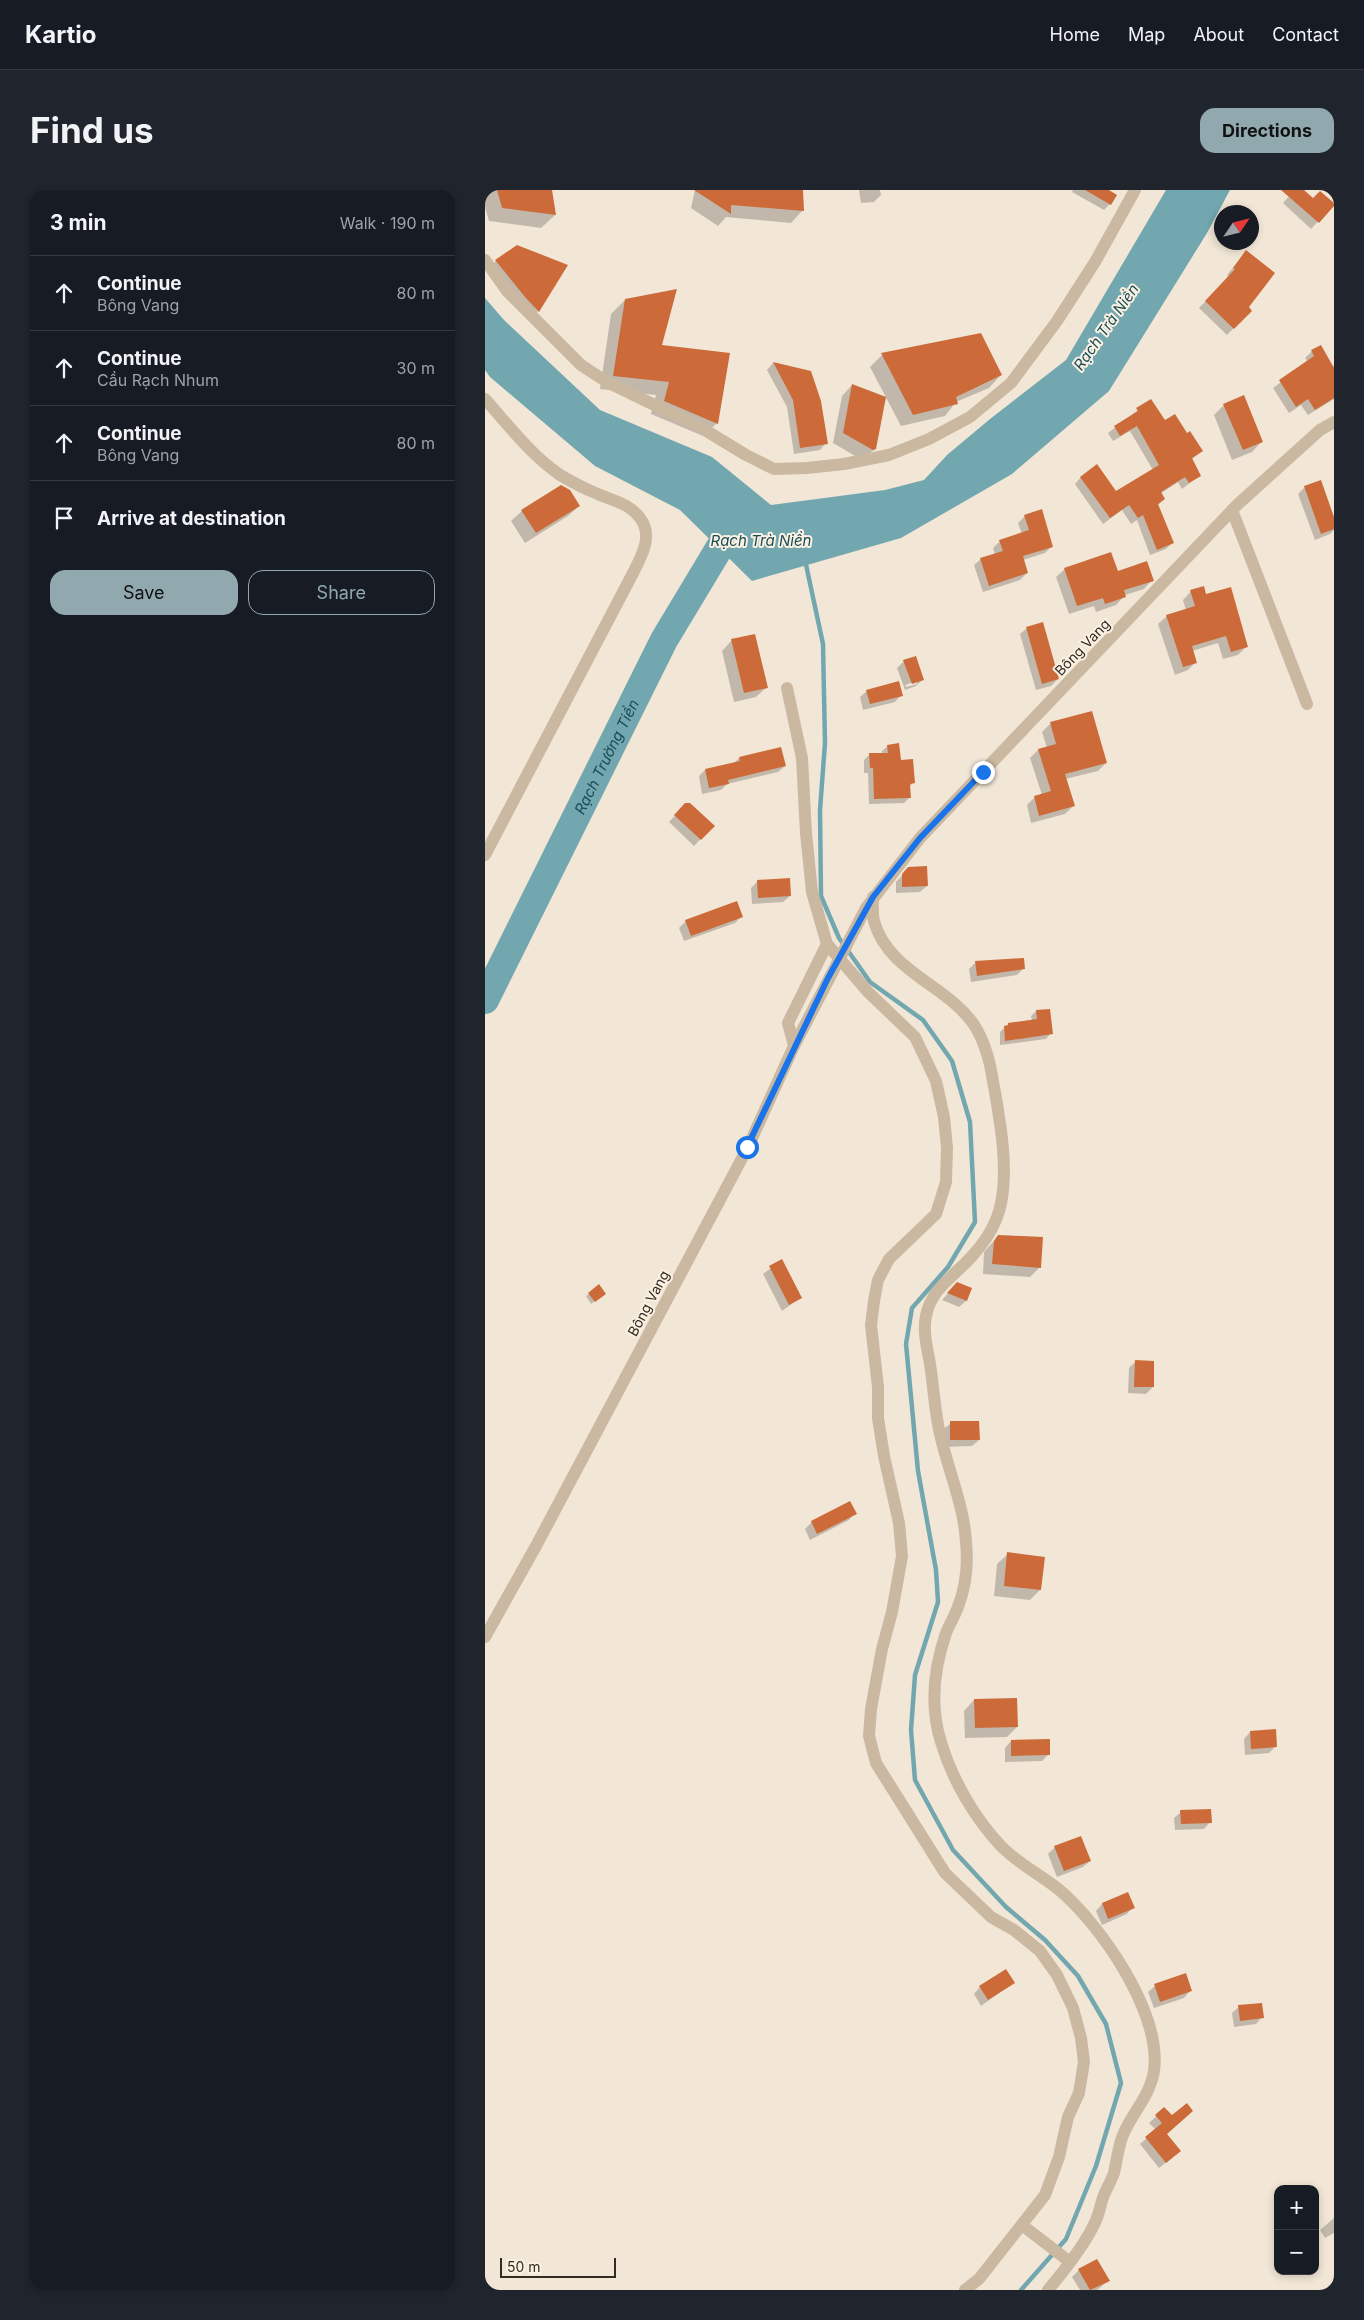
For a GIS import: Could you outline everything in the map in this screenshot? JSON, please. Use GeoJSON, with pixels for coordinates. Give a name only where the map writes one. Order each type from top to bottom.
{"type":"FeatureCollection","features":[{"type":"Feature","properties":{"kind":"street"},"geometry":{"type":"LineString","coordinates":[[485,260],[507,291],[540,327],[581,365],[607,382],[700,427],[746,455],[774,469],[825,466],[889,455],[929,439],[970,417],[1011,382],[1057,321],[1095,262],[1135,190]]}},
{"type":"Feature","properties":{"kind":"street"},"geometry":{"type":"LineString","coordinates":[[485,399],[526,446],[541,460],[561,475],[581,486],[627,505],[641,519],[647,535],[643,551],[632,575],[485,855]]}},
{"type":"Feature","properties":{"kind":"street","name":"Bông Vang"},"geometry":{"type":"LineString","coordinates":[[485,1637],[536,1546],[743,1156],[794,1046],[869,902],[920,838],[1232,510],[1319,430],[1334,422]]}},
{"type":"Feature","properties":{"kind":"street"},"geometry":{"type":"LineString","coordinates":[[1232,510],[1307,704]]}},
{"type":"Feature","properties":{"kind":"street"},"geometry":{"type":"LineString","coordinates":[[787,688],[802,758],[806,833],[812,892],[827,944],[868,992],[915,1038],[936,1081],[944,1117],[947,1148],[946,1182],[936,1214],[889,1259],[878,1280],[874,1301],[871,1324],[878,1388],[878,1418],[884,1456],[899,1523],[902,1556],[892,1612],[882,1649],[871,1709],[869,1736],[876,1763],[945,1873],[991,1917],[1014,1930],[1040,1951],[1057,1975],[1073,2008],[1085,2062],[1079,2093],[1068,2117],[1063,2143],[1045,2195],[1026,2228],[979,2279],[965,2290]]}},
{"type":"Feature","properties":{"kind":"street"},"geometry":{"type":"LineString","coordinates":[[869,902],[874,920],[886,947],[908,969],[959,1009],[975,1026],[987,1052],[1000,1128],[1003,1193],[997,1220],[975,1253],[959,1271],[940,1286],[925,1318],[926,1340],[940,1434],[961,1505],[967,1540],[966,1573],[959,1603],[937,1663],[934,1698],[940,1741],[959,1784],[978,1817],[1001,1846],[1025,1867],[1055,1887],[1082,1911],[1101,1934],[1121,1963],[1140,2002],[1155,2047],[1154,2070],[1150,2088],[1138,2110],[1128,2122],[1120,2142],[1113,2176],[1102,2199],[1096,2220],[1048,2290]]}},
{"type":"Feature","properties":{"kind":"street"},"geometry":{"type":"LineString","coordinates":[[794,1046],[788,1023],[827,944]]}},
{"type":"Feature","properties":{"kind":"street"},"geometry":{"type":"LineString","coordinates":[[1026,2228],[1069,2262]]}},
{"type":"Feature","properties":{"kind":"water","name":"Rạch Trà Niền"},"geometry":{"type":"Polygon","coordinates":[[[1166,190],[1230,190],[1222,205],[1214,205],[1214,220],[1207,233],[1109,391],[1012,474],[901,538],[752,581],[680,510],[595,466],[490,377],[485,370],[485,298],[504,320],[600,410],[712,457],[771,505],[885,490],[924,480],[947,455],[1066,360],[1166,190]]]}},
{"type":"Feature","properties":{"kind":"building"},"geometry":{"type":"Polygon","coordinates":[[[497,190],[552,190],[556,215],[502,208],[497,190]]]}},
{"type":"Feature","properties":{"kind":"building"},"geometry":{"type":"Polygon","coordinates":[[[694,190],[803,190],[804,211],[731,205],[731,214],[694,190]]]}},
{"type":"Feature","properties":{"kind":"building"},"geometry":{"type":"Polygon","coordinates":[[[1085,190],[1109,190],[1117,195],[1111,205],[1085,190]]]}},
{"type":"Feature","properties":{"kind":"building"},"geometry":{"type":"Polygon","coordinates":[[[1281,190],[1304,190],[1313,198],[1320,191],[1334,203],[1334,206],[1319,223],[1281,190]]]}},
{"type":"Feature","properties":{"kind":"building"},"geometry":{"type":"Polygon","coordinates":[[[517,245],[568,265],[539,312],[495,260],[517,245]]]}},
{"type":"Feature","properties":{"kind":"building"},"geometry":{"type":"Polygon","coordinates":[[[1246,250],[1275,273],[1249,307],[1252,311],[1234,329],[1205,301],[1235,269],[1233,268],[1246,250]]]}},
{"type":"Feature","properties":{"kind":"building"},"geometry":{"type":"Polygon","coordinates":[[[677,289],[662,345],[730,353],[718,424],[664,401],[669,382],[613,376],[625,299],[677,289]]]}},
{"type":"Feature","properties":{"kind":"building"},"geometry":{"type":"Polygon","coordinates":[[[981,333],[1002,375],[956,397],[958,404],[913,415],[881,353],[981,333]]]}},
{"type":"Feature","properties":{"kind":"building"},"geometry":{"type":"Polygon","coordinates":[[[1321,345],[1334,368],[1334,398],[1315,410],[1308,399],[1296,407],[1279,380],[1314,356],[1311,350],[1321,345]]]}},
{"type":"Feature","properties":{"kind":"building"},"geometry":{"type":"Polygon","coordinates":[[[773,362],[811,371],[821,401],[828,444],[800,448],[793,400],[773,362]]]}},
{"type":"Feature","properties":{"kind":"building"},"geometry":{"type":"Polygon","coordinates":[[[852,384],[886,397],[876,449],[873,450],[843,433],[852,384]]]}},
{"type":"Feature","properties":{"kind":"building"},"geometry":{"type":"Polygon","coordinates":[[[1244,395],[1263,442],[1243,450],[1223,404],[1244,395]]]}},
{"type":"Feature","properties":{"kind":"building"},"geometry":{"type":"Polygon","coordinates":[[[1151,399],[1165,420],[1175,414],[1187,433],[1190,431],[1203,451],[1192,458],[1201,476],[1189,483],[1185,477],[1161,492],[1165,499],[1158,504],[1174,543],[1157,550],[1143,515],[1138,518],[1129,505],[1110,518],[1080,477],[1097,464],[1116,491],[1159,465],[1137,426],[1120,436],[1114,426],[1138,411],[1136,408],[1151,399]]]}},
{"type":"Feature","properties":{"kind":"building"},"geometry":{"type":"Polygon","coordinates":[[[1321,480],[1334,517],[1334,529],[1321,534],[1304,486],[1321,480]]]}},
{"type":"Feature","properties":{"kind":"building"},"geometry":{"type":"Polygon","coordinates":[[[561,485],[570,490],[580,506],[536,533],[521,510],[561,485]]]}},
{"type":"Feature","properties":{"kind":"building"},"geometry":{"type":"Polygon","coordinates":[[[1042,509],[1053,547],[1023,556],[1028,573],[989,586],[980,558],[1003,551],[999,540],[1029,530],[1024,515],[1042,509]]]}},
{"type":"Feature","properties":{"kind":"building"},"geometry":{"type":"Polygon","coordinates":[[[1111,552],[1118,571],[1147,561],[1154,581],[1124,590],[1126,597],[1105,604],[1103,598],[1077,606],[1064,568],[1111,552]]]}},
{"type":"Feature","properties":{"kind":"building"},"geometry":{"type":"Polygon","coordinates":[[[1204,586],[1206,594],[1231,587],[1248,647],[1231,652],[1226,636],[1192,646],[1197,663],[1183,667],[1166,615],[1195,606],[1190,590],[1204,586]]]}},
{"type":"Feature","properties":{"kind":"building"},"geometry":{"type":"Polygon","coordinates":[[[1043,622],[1059,679],[1042,684],[1026,627],[1043,622]]]}},
{"type":"Feature","properties":{"kind":"building"},"geometry":{"type":"Polygon","coordinates":[[[755,634],[768,688],[744,693],[731,639],[755,634]]]}},
{"type":"Feature","properties":{"kind":"building"},"geometry":{"type":"Polygon","coordinates":[[[916,656],[924,680],[912,684],[903,660],[916,656]]]}},
{"type":"Feature","properties":{"kind":"building"},"geometry":{"type":"Polygon","coordinates":[[[899,681],[903,696],[870,704],[866,690],[899,681]]]}},
{"type":"Feature","properties":{"kind":"building"},"geometry":{"type":"Polygon","coordinates":[[[1092,711],[1107,763],[1065,774],[1075,806],[1039,816],[1034,796],[1051,791],[1038,749],[1056,744],[1050,722],[1092,711]]]}},
{"type":"Feature","properties":{"kind":"building"},"geometry":{"type":"Polygon","coordinates":[[[899,743],[901,760],[913,759],[915,783],[910,784],[911,798],[874,799],[873,768],[870,768],[869,753],[888,753],[887,745],[899,743]]]}},
{"type":"Feature","properties":{"kind":"building"},"geometry":{"type":"Polygon","coordinates":[[[781,747],[786,766],[728,780],[729,784],[709,788],[705,769],[740,761],[739,757],[781,747]]]}},
{"type":"Feature","properties":{"kind":"building"},"geometry":{"type":"Polygon","coordinates":[[[685,803],[690,803],[715,826],[701,840],[674,815],[685,803]]]}},
{"type":"Feature","properties":{"kind":"building"},"geometry":{"type":"Polygon","coordinates":[[[927,866],[928,886],[902,887],[902,874],[908,867],[927,866]]]}},
{"type":"Feature","properties":{"kind":"building"},"geometry":{"type":"Polygon","coordinates":[[[790,878],[791,896],[758,898],[757,880],[790,878]]]}},
{"type":"Feature","properties":{"kind":"building"},"geometry":{"type":"Polygon","coordinates":[[[737,901],[743,917],[691,936],[685,920],[737,901]]]}},
{"type":"Feature","properties":{"kind":"building"},"geometry":{"type":"Polygon","coordinates":[[[1024,958],[1025,969],[977,976],[975,961],[1024,958]]]}},
{"type":"Feature","properties":{"kind":"building"},"geometry":{"type":"Polygon","coordinates":[[[1050,1009],[1053,1034],[1005,1041],[1004,1026],[1008,1025],[1008,1023],[1037,1019],[1036,1010],[1050,1009]]]}},
{"type":"Feature","properties":{"kind":"building"},"geometry":{"type":"Polygon","coordinates":[[[998,1235],[1043,1237],[1041,1268],[992,1264],[994,1241],[998,1235]]]}},
{"type":"Feature","properties":{"kind":"building"},"geometry":{"type":"Polygon","coordinates":[[[782,1259],[802,1298],[789,1305],[769,1266],[782,1259]]]}},
{"type":"Feature","properties":{"kind":"building"},"geometry":{"type":"Polygon","coordinates":[[[957,1282],[972,1288],[967,1301],[947,1293],[957,1282]]]}},
{"type":"Feature","properties":{"kind":"building"},"geometry":{"type":"Polygon","coordinates":[[[599,1284],[606,1294],[595,1302],[588,1293],[599,1284]]]}},
{"type":"Feature","properties":{"kind":"building"},"geometry":{"type":"Polygon","coordinates":[[[1135,1360],[1154,1361],[1154,1387],[1134,1387],[1135,1360]]]}},
{"type":"Feature","properties":{"kind":"building"},"geometry":{"type":"Polygon","coordinates":[[[950,1421],[979,1421],[980,1440],[950,1440],[950,1421]]]}},
{"type":"Feature","properties":{"kind":"building"},"geometry":{"type":"Polygon","coordinates":[[[850,1501],[857,1514],[817,1534],[811,1521],[850,1501]]]}},
{"type":"Feature","properties":{"kind":"building"},"geometry":{"type":"Polygon","coordinates":[[[1007,1552],[1045,1557],[1041,1590],[1004,1586],[1007,1552]]]}},
{"type":"Feature","properties":{"kind":"building"},"geometry":{"type":"Polygon","coordinates":[[[1017,1698],[1018,1727],[975,1728],[974,1699],[1017,1698]]]}},
{"type":"Feature","properties":{"kind":"building"},"geometry":{"type":"Polygon","coordinates":[[[1276,1729],[1277,1747],[1251,1749],[1250,1731],[1276,1729]]]}},
{"type":"Feature","properties":{"kind":"building"},"geometry":{"type":"Polygon","coordinates":[[[1050,1739],[1050,1755],[1011,1756],[1011,1740],[1050,1739]]]}},
{"type":"Feature","properties":{"kind":"building"},"geometry":{"type":"Polygon","coordinates":[[[1211,1809],[1212,1823],[1181,1824],[1180,1810],[1211,1809]]]}},
{"type":"Feature","properties":{"kind":"building"},"geometry":{"type":"Polygon","coordinates":[[[1081,1836],[1091,1861],[1064,1871],[1054,1846],[1081,1836]]]}},
{"type":"Feature","properties":{"kind":"building"},"geometry":{"type":"Polygon","coordinates":[[[1128,1892],[1135,1908],[1108,1919],[1102,1903],[1128,1892]]]}},
{"type":"Feature","properties":{"kind":"building"},"geometry":{"type":"Polygon","coordinates":[[[1006,1969],[1015,1983],[988,2000],[979,1986],[1006,1969]]]}},
{"type":"Feature","properties":{"kind":"building"},"geometry":{"type":"Polygon","coordinates":[[[1186,1973],[1192,1991],[1160,2002],[1154,1984],[1186,1973]]]}},
{"type":"Feature","properties":{"kind":"building"},"geometry":{"type":"Polygon","coordinates":[[[1262,2003],[1264,2018],[1240,2021],[1238,2005],[1262,2003]]]}},
{"type":"Feature","properties":{"kind":"building"},"geometry":{"type":"Polygon","coordinates":[[[1187,2103],[1193,2111],[1167,2134],[1181,2151],[1166,2163],[1145,2137],[1162,2123],[1155,2115],[1164,2107],[1172,2115],[1187,2103]]]}},
{"type":"Feature","properties":{"kind":"building"},"geometry":{"type":"Polygon","coordinates":[[[1097,2259],[1110,2281],[1090,2290],[1078,2269],[1097,2259]]]}},
{"type":"Feature","properties":{"kind":"waterway","name":"Rạch Trường Tiền"},"geometry":{"type":"LineString","coordinates":[[485,1000],[664,640],[738,517]]}},
{"type":"Feature","properties":{"kind":"waterway"},"geometry":{"type":"LineString","coordinates":[[805,560],[823,644],[825,743],[820,810],[821,896],[839,938],[870,982],[923,1020],[952,1061],[970,1122],[975,1222],[948,1267],[912,1308],[906,1344],[918,1471],[936,1570],[938,1602],[915,1675],[911,1730],[915,1780],[953,1850],[1006,1907],[1045,1940],[1078,1976],[1106,2024],[1121,2083],[1096,2166],[1066,2239],[1021,2290]]}},
{"type":"Feature","properties":{"kind":"route"},"geometry":{"type":"LineString","coordinates":[[747,1147],[794,1046],[866,908],[920,838],[983,772]]}}]}
